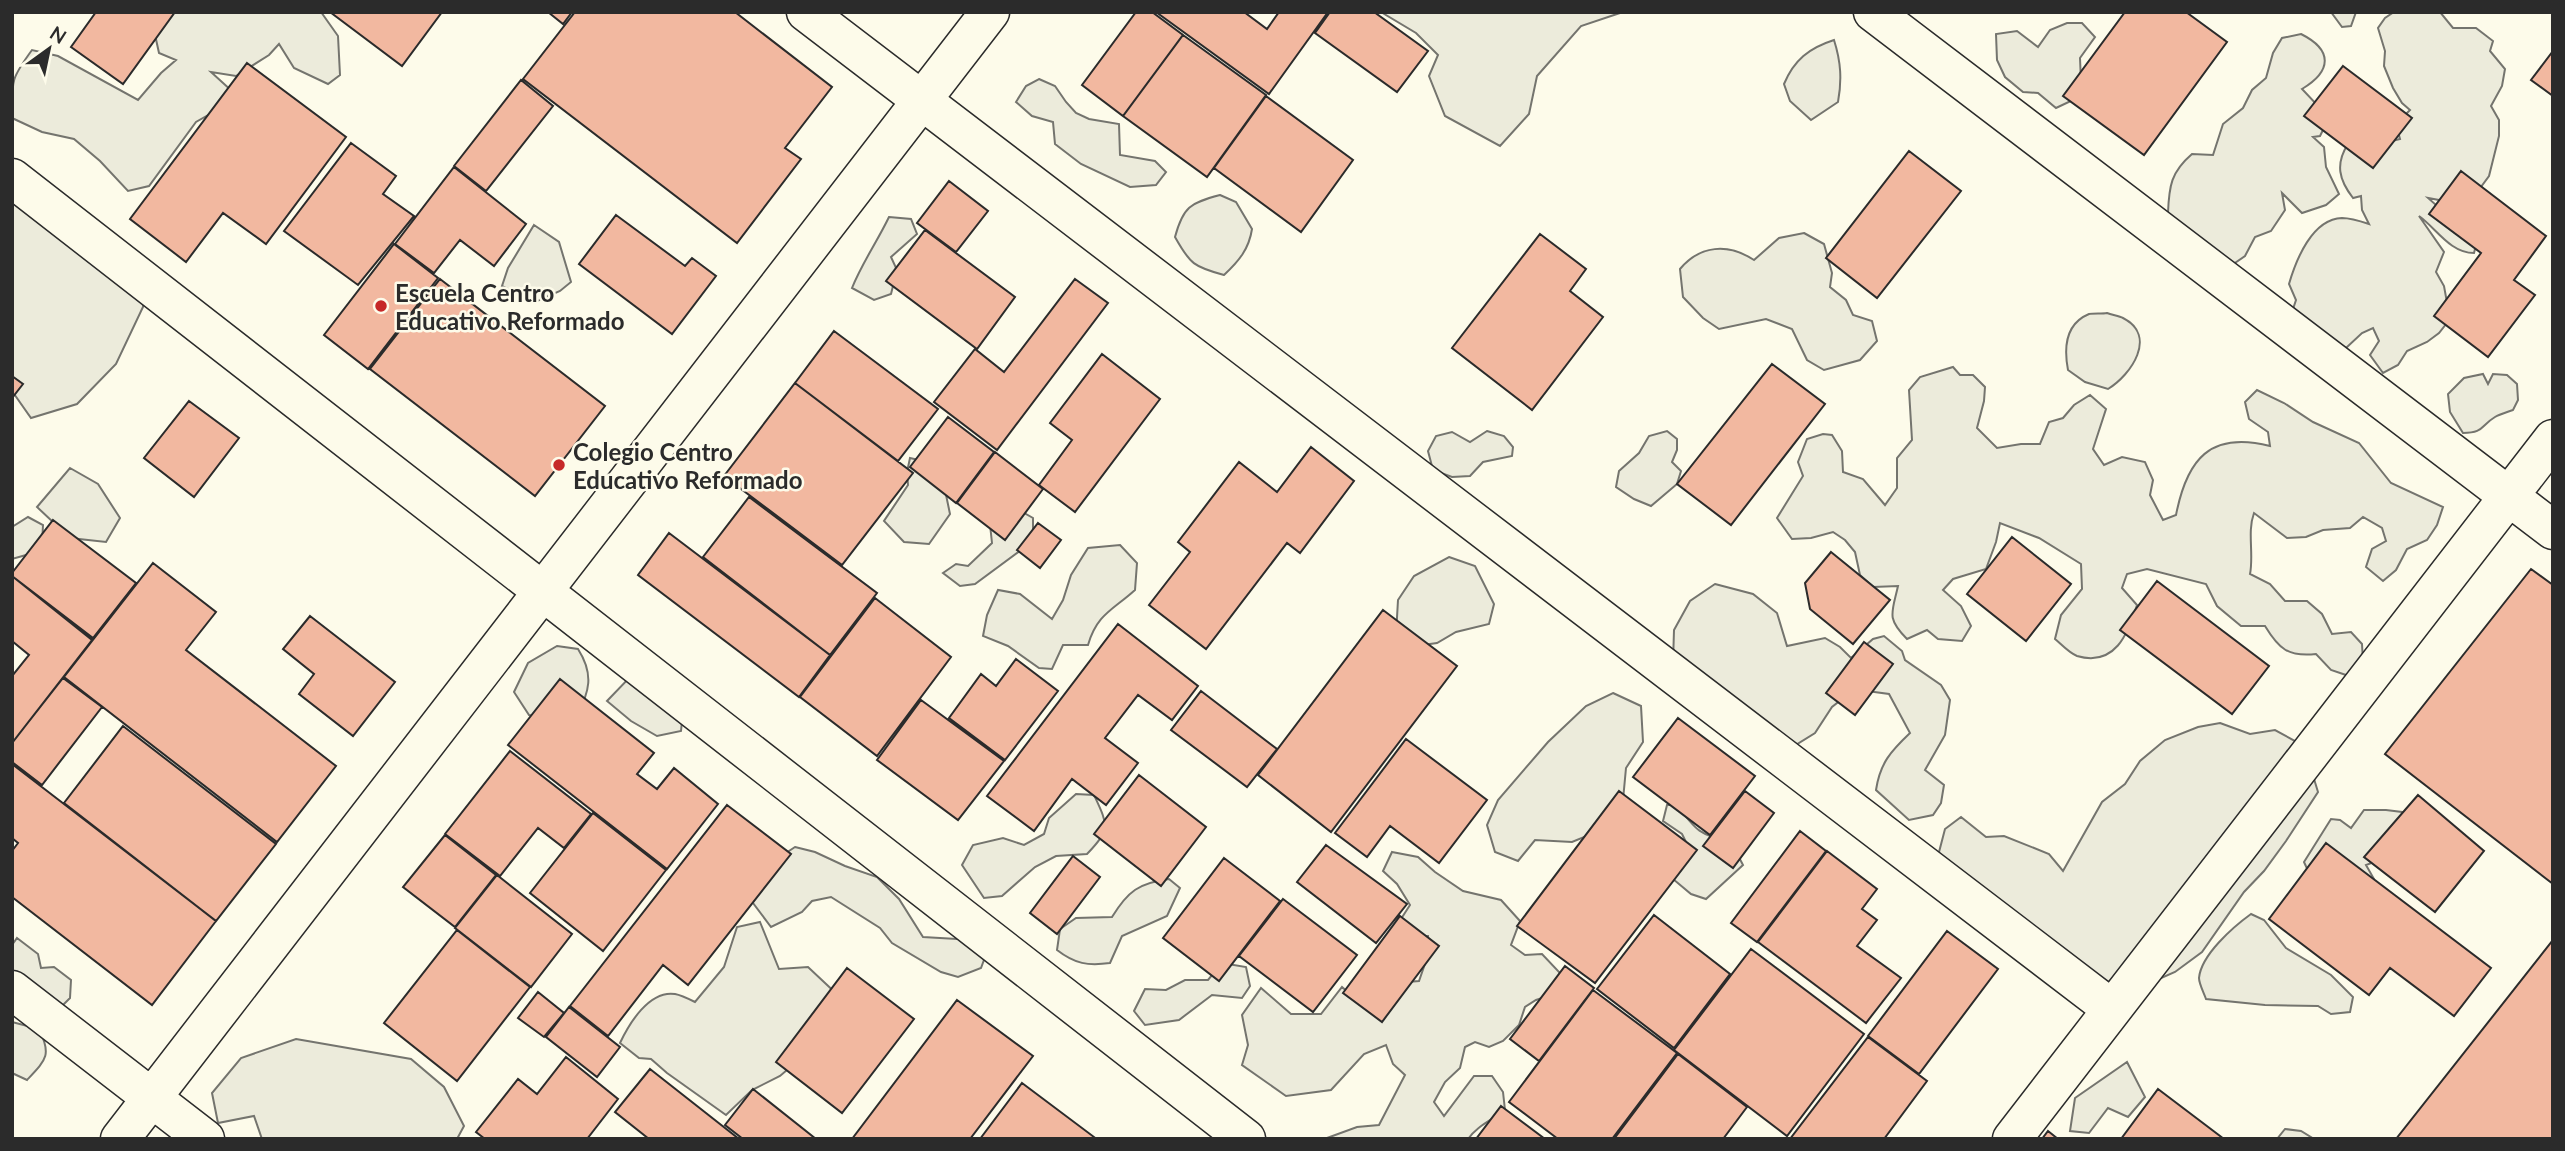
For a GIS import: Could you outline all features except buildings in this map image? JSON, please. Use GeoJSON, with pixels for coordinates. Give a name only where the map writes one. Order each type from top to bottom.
{"type":"FeatureCollection","features":[{"type":"Feature","properties":{"kind":"street"},"geometry":{"type":"LineString","coordinates":[[806,12],[2112,1009]]}},
{"type":"Feature","properties":{"kind":"street"},"geometry":{"type":"LineString","coordinates":[[120,1139],[990,12]]}},
{"type":"Feature","properties":{"kind":"street"},"geometry":{"type":"LineString","coordinates":[[1873,12],[2553,530]]}},
{"type":"Feature","properties":{"kind":"street"},"geometry":{"type":"LineString","coordinates":[[12,178],[1247,1139]]}},
{"type":"Feature","properties":{"kind":"street"},"geometry":{"type":"LineString","coordinates":[[2012,1139],[2553,439]]}},
{"type":"Feature","properties":{"kind":"street"},"geometry":{"type":"LineString","coordinates":[[12,990],[205,1139]]}},
{"type":"Feature","properties":{"kind":"shaded area"},"geometry":{"type":"Polygon","coordinates":[[[154,12],[321,12],[338,36],[340,75],[328,84],[294,68],[279,44],[269,55],[236,76],[211,72],[233,92],[217,110],[196,122],[149,186],[128,191],[100,161],[74,139],[42,132],[12,118],[14,81],[32,50],[58,56],[138,100],[176,60],[159,53],[152,21],[154,12]]]}},
{"type":"Feature","properties":{"kind":"shaded area"},"geometry":{"type":"Polygon","coordinates":[[[1381,12],[1623,12],[1581,26],[1537,76],[1529,114],[1500,146],[1445,116],[1429,76],[1438,55],[1416,33],[1381,12]]]}},
{"type":"Feature","properties":{"kind":"shaded area"},"geometry":{"type":"Polygon","coordinates":[[[2331,12],[2356,12],[2351,26],[2342,27],[2331,12]]]}},
{"type":"Feature","properties":{"kind":"shaded area"},"geometry":{"type":"Polygon","coordinates":[[[2394,12],[2440,12],[2453,28],[2476,28],[2493,41],[2490,51],[2505,69],[2502,86],[2491,106],[2499,120],[2499,136],[2489,176],[2475,195],[2455,203],[2428,198],[2477,241],[2474,253],[2458,249],[2419,216],[2444,252],[2436,272],[2444,286],[2450,319],[2439,333],[2407,351],[2398,365],[2383,373],[2370,355],[2379,341],[2373,328],[2362,333],[2346,348],[2291,315],[2296,300],[2289,284],[2307,242],[2322,225],[2342,218],[2369,224],[2362,210],[2361,196],[2353,198],[2348,191],[2340,165],[2348,144],[2384,143],[2400,139],[2396,124],[2410,110],[2393,88],[2384,66],[2385,51],[2378,28],[2385,18],[2394,12]]]}},
{"type":"Feature","properties":{"kind":"shaded area"},"geometry":{"type":"Polygon","coordinates":[[[2067,23],[2082,23],[2095,37],[2080,58],[2081,82],[2073,100],[2056,108],[2038,93],[2023,92],[2005,77],[1997,60],[1996,34],[2017,31],[2038,47],[2050,30],[2067,23]]]}},
{"type":"Feature","properties":{"kind":"shaded area"},"geometry":{"type":"Polygon","coordinates":[[[2301,34],[2319,47],[2325,61],[2319,75],[2302,89],[2320,108],[2326,124],[2320,136],[2313,137],[2324,147],[2326,167],[2339,194],[2326,205],[2302,213],[2282,193],[2285,210],[2271,231],[2255,237],[2245,256],[2229,267],[2168,213],[2172,180],[2192,154],[2213,155],[2223,124],[2243,108],[2252,90],[2266,78],[2273,53],[2282,38],[2301,34]]]}},
{"type":"Feature","properties":{"kind":"shaded area"},"geometry":{"type":"Polygon","coordinates":[[[1834,40],[1840,71],[1838,102],[1811,120],[1790,101],[1784,84],[1803,56],[1834,40]]]}},
{"type":"Feature","properties":{"kind":"shaded area"},"geometry":{"type":"Polygon","coordinates":[[[1039,79],[1055,86],[1076,113],[1089,119],[1119,124],[1120,155],[1155,161],[1166,172],[1156,185],[1130,187],[1081,164],[1055,144],[1053,122],[1032,116],[1016,102],[1026,86],[1039,79]]]}},
{"type":"Feature","properties":{"kind":"shaded area"},"geometry":{"type":"Polygon","coordinates":[[[12,182],[149,269],[143,307],[116,364],[77,404],[31,418],[12,391],[12,182]]]}},
{"type":"Feature","properties":{"kind":"shaded area"},"geometry":{"type":"Polygon","coordinates":[[[1220,195],[1236,202],[1252,229],[1242,254],[1224,275],[1194,263],[1175,237],[1181,219],[1189,208],[1220,195]]]}},
{"type":"Feature","properties":{"kind":"shaded area"},"geometry":{"type":"Polygon","coordinates":[[[889,217],[911,219],[917,234],[891,257],[897,270],[891,294],[874,300],[852,288],[889,217]]]}},
{"type":"Feature","properties":{"kind":"shaded area"},"geometry":{"type":"Polygon","coordinates":[[[534,225],[559,242],[571,282],[560,291],[533,303],[502,286],[508,268],[534,225]]]}},
{"type":"Feature","properties":{"kind":"shaded area"},"geometry":{"type":"Polygon","coordinates":[[[1804,233],[1824,244],[1832,273],[1830,287],[1846,300],[1853,315],[1872,321],[1877,341],[1860,360],[1824,370],[1807,360],[1792,329],[1766,319],[1719,329],[1703,318],[1683,297],[1680,269],[1696,255],[1724,249],[1754,260],[1779,238],[1804,233]]]}},
{"type":"Feature","properties":{"kind":"shaded area"},"geometry":{"type":"Polygon","coordinates":[[[2107,313],[2123,318],[2133,326],[2139,335],[2140,345],[2125,375],[2108,389],[2085,382],[2068,370],[2066,354],[2068,338],[2081,318],[2089,314],[2107,313]]]}},
{"type":"Feature","properties":{"kind":"shaded area"},"geometry":{"type":"Polygon","coordinates":[[[1953,367],[1960,375],[1973,375],[1985,387],[1977,428],[1997,448],[2040,444],[2049,422],[2063,418],[2074,405],[2090,395],[2106,409],[2093,449],[2104,465],[2122,457],[2145,462],[2153,480],[2150,495],[2163,520],[2176,515],[2187,478],[2205,454],[2217,446],[2232,443],[2249,442],[2270,446],[2268,432],[2249,419],[2245,402],[2257,390],[2284,403],[2313,422],[2359,443],[2391,483],[2443,507],[2437,525],[2427,540],[2407,549],[2396,570],[2383,581],[2366,567],[2372,549],[2386,541],[2382,528],[2363,517],[2350,528],[2323,530],[2306,537],[2287,538],[2254,513],[2250,574],[2270,584],[2285,601],[2307,601],[2322,614],[2332,634],[2351,632],[2362,644],[2363,662],[2349,676],[2331,670],[2316,654],[2298,654],[2285,650],[2265,626],[2241,626],[2217,606],[2206,584],[2147,569],[2127,574],[2122,588],[2137,605],[2118,646],[2101,657],[2077,656],[2055,639],[2061,615],[2082,589],[2081,564],[2039,538],[2000,523],[1986,569],[1953,579],[1943,590],[1961,606],[1971,626],[1962,641],[1938,639],[1927,630],[1907,639],[1896,626],[1892,615],[1898,586],[1873,587],[1860,575],[1855,552],[1845,540],[1833,532],[1811,538],[1792,539],[1777,518],[1803,476],[1798,462],[1807,439],[1823,434],[1832,435],[1842,451],[1843,472],[1863,479],[1885,505],[1897,488],[1897,458],[1912,440],[1909,390],[1920,377],[1953,367]]]}},
{"type":"Feature","properties":{"kind":"shaded area"},"geometry":{"type":"Polygon","coordinates":[[[2483,374],[2488,384],[2493,374],[2507,375],[2517,384],[2518,400],[2513,410],[2495,417],[2478,430],[2463,433],[2450,412],[2448,394],[2464,378],[2483,374]]]}},
{"type":"Feature","properties":{"kind":"shaded area"},"geometry":{"type":"Polygon","coordinates":[[[1487,431],[1504,436],[1513,447],[1512,456],[1483,462],[1470,476],[1452,477],[1433,470],[1428,451],[1436,436],[1452,432],[1470,442],[1487,431]]]}},
{"type":"Feature","properties":{"kind":"shaded area"},"geometry":{"type":"Polygon","coordinates":[[[1667,431],[1677,439],[1677,450],[1672,462],[1681,471],[1677,484],[1651,506],[1616,487],[1619,471],[1639,453],[1649,436],[1667,431]]]}},
{"type":"Feature","properties":{"kind":"shaded area"},"geometry":{"type":"Polygon","coordinates":[[[910,458],[927,462],[945,490],[950,514],[929,544],[904,542],[884,521],[908,485],[910,458]]]}},
{"type":"Feature","properties":{"kind":"shaded area"},"geometry":{"type":"Polygon","coordinates":[[[70,468],[98,484],[120,518],[106,542],[70,538],[37,507],[70,468]]]}},
{"type":"Feature","properties":{"kind":"shaded area"},"geometry":{"type":"Polygon","coordinates":[[[1010,505],[1033,518],[1033,533],[1028,545],[975,584],[960,586],[943,573],[956,564],[968,566],[992,543],[989,515],[1010,505]]]}},
{"type":"Feature","properties":{"kind":"shaded area"},"geometry":{"type":"Polygon","coordinates":[[[28,517],[43,525],[42,545],[26,555],[12,559],[12,527],[28,517]]]}},
{"type":"Feature","properties":{"kind":"shaded area"},"geometry":{"type":"Polygon","coordinates":[[[1120,545],[1137,563],[1135,590],[1101,619],[1088,645],[1063,645],[1052,669],[1039,668],[1008,646],[983,636],[987,615],[998,590],[1020,594],[1052,619],[1063,600],[1071,575],[1088,548],[1120,545]]]}},
{"type":"Feature","properties":{"kind":"shaded area"},"geometry":{"type":"Polygon","coordinates":[[[1449,557],[1475,566],[1494,604],[1489,624],[1456,632],[1437,643],[1416,646],[1396,635],[1398,600],[1414,576],[1449,557]]]}},
{"type":"Feature","properties":{"kind":"shaded area"},"geometry":{"type":"Polygon","coordinates":[[[1715,584],[1753,594],[1777,613],[1787,646],[1825,638],[1851,658],[1873,639],[1884,636],[1902,651],[1905,660],[1941,685],[1950,700],[1945,735],[1925,770],[1944,785],[1941,803],[1933,815],[1909,820],[1876,790],[1887,758],[1910,733],[1889,694],[1867,691],[1846,696],[1832,707],[1815,733],[1794,746],[1673,663],[1674,630],[1690,601],[1715,584]]]}},
{"type":"Feature","properties":{"kind":"shaded area"},"geometry":{"type":"Polygon","coordinates":[[[557,646],[578,649],[583,658],[588,675],[584,699],[576,717],[529,715],[514,692],[528,663],[557,646]]]}},
{"type":"Feature","properties":{"kind":"shaded area"},"geometry":{"type":"Polygon","coordinates":[[[630,677],[685,692],[681,731],[657,736],[631,721],[607,701],[630,677]]]}},
{"type":"Feature","properties":{"kind":"shaded area"},"geometry":{"type":"Polygon","coordinates":[[[1613,693],[1641,706],[1643,742],[1626,768],[1623,800],[1609,827],[1572,842],[1535,840],[1518,861],[1495,852],[1487,825],[1498,800],[1548,742],[1586,706],[1613,693]]]}},
{"type":"Feature","properties":{"kind":"shaded area"},"geometry":{"type":"Polygon","coordinates":[[[2220,723],[2250,734],[2275,730],[2304,746],[2318,792],[2286,841],[2244,892],[2202,952],[2175,972],[2150,983],[2086,989],[1938,856],[1945,829],[1961,817],[1986,837],[2004,836],[2049,854],[2063,871],[2102,802],[2125,784],[2140,761],[2165,740],[2198,727],[2220,723]]]}},
{"type":"Feature","properties":{"kind":"shaded area"},"geometry":{"type":"Polygon","coordinates":[[[1076,794],[1094,795],[1102,813],[1105,826],[1095,846],[1087,854],[1056,856],[1035,867],[1002,896],[984,898],[962,865],[973,845],[1003,838],[1024,845],[1044,834],[1049,818],[1076,794]]]}},
{"type":"Feature","properties":{"kind":"shaded area"},"geometry":{"type":"Polygon","coordinates":[[[1667,805],[1677,805],[1689,821],[1705,834],[1731,842],[1743,865],[1706,899],[1691,894],[1673,879],[1687,844],[1682,834],[1663,821],[1667,805]]]}},
{"type":"Feature","properties":{"kind":"shaded area"},"geometry":{"type":"Polygon","coordinates":[[[2364,810],[2402,812],[2409,822],[2385,858],[2366,865],[2374,879],[2367,901],[2309,873],[2304,862],[2331,819],[2340,820],[2351,828],[2364,810]]]}},
{"type":"Feature","properties":{"kind":"shaded area"},"geometry":{"type":"Polygon","coordinates":[[[795,847],[815,852],[877,877],[899,899],[923,937],[957,939],[971,932],[988,949],[981,968],[958,977],[941,972],[892,943],[880,928],[831,897],[812,901],[802,912],[771,927],[747,895],[774,861],[795,847]]]}},
{"type":"Feature","properties":{"kind":"shaded area"},"geometry":{"type":"Polygon","coordinates":[[[1392,852],[1418,857],[1463,891],[1501,900],[1520,921],[1511,945],[1525,955],[1542,954],[1560,973],[1558,993],[1536,1000],[1525,1007],[1519,1025],[1503,1041],[1489,1047],[1475,1042],[1465,1047],[1460,1068],[1445,1082],[1434,1102],[1444,1116],[1474,1076],[1492,1076],[1503,1092],[1505,1110],[1468,1139],[1327,1138],[1357,1127],[1379,1125],[1405,1075],[1393,1064],[1386,1045],[1364,1054],[1331,1090],[1286,1096],[1242,1065],[1248,1045],[1242,1015],[1261,988],[1291,1014],[1321,1014],[1342,987],[1367,1009],[1394,983],[1419,981],[1429,952],[1428,936],[1399,937],[1399,922],[1410,905],[1397,884],[1383,871],[1392,852]]]}},
{"type":"Feature","properties":{"kind":"shaded area"},"geometry":{"type":"Polygon","coordinates":[[[1169,879],[1180,888],[1167,916],[1122,936],[1110,963],[1082,963],[1057,950],[1060,929],[1076,918],[1112,917],[1135,890],[1169,879]]]}},
{"type":"Feature","properties":{"kind":"shaded area"},"geometry":{"type":"Polygon","coordinates":[[[2251,914],[2264,920],[2286,948],[2331,975],[2353,997],[2350,1012],[2331,1014],[2318,1006],[2265,1005],[2206,999],[2199,978],[2205,960],[2227,934],[2251,914]]]}},
{"type":"Feature","properties":{"kind":"shaded area"},"geometry":{"type":"Polygon","coordinates":[[[760,922],[779,969],[808,967],[842,999],[801,1058],[780,1076],[752,1090],[726,1115],[651,1059],[639,1058],[620,1043],[641,1010],[657,997],[675,994],[695,1002],[724,967],[737,927],[760,922]]]}},
{"type":"Feature","properties":{"kind":"shaded area"},"geometry":{"type":"Polygon","coordinates":[[[17,938],[38,954],[41,968],[54,967],[71,980],[70,998],[55,1013],[12,982],[12,945],[17,938]]]}},
{"type":"Feature","properties":{"kind":"shaded area"},"geometry":{"type":"Polygon","coordinates":[[[1222,963],[1246,967],[1250,986],[1242,998],[1212,995],[1179,1020],[1145,1025],[1134,1011],[1145,989],[1166,990],[1185,980],[1208,980],[1222,963]]]}},
{"type":"Feature","properties":{"kind":"shaded area"},"geometry":{"type":"Polygon","coordinates":[[[12,1022],[39,1029],[45,1045],[43,1062],[27,1080],[12,1073],[12,1022]]]}},
{"type":"Feature","properties":{"kind":"shaded area"},"geometry":{"type":"Polygon","coordinates":[[[296,1039],[411,1059],[444,1087],[464,1126],[457,1139],[262,1139],[254,1116],[218,1123],[212,1093],[241,1058],[296,1039]]]}},
{"type":"Feature","properties":{"kind":"shaded area"},"geometry":{"type":"Polygon","coordinates":[[[2127,1062],[2145,1097],[2128,1117],[2108,1108],[2089,1133],[2070,1131],[2075,1098],[2127,1062]]]}},
{"type":"Feature","properties":{"kind":"shaded area"},"geometry":{"type":"Polygon","coordinates":[[[2285,1129],[2301,1131],[2314,1139],[2277,1139],[2285,1129]]]}},
{"type":"Feature","properties":{"kind":"place","name":"Escuela Centro Educativo Reformado"},"geometry":{"type":"Point","coordinates":[381,306]}},
{"type":"Feature","properties":{"kind":"place","name":"Colegio Centro Educativo Reformado"},"geometry":{"type":"Point","coordinates":[559,465]}}]}
